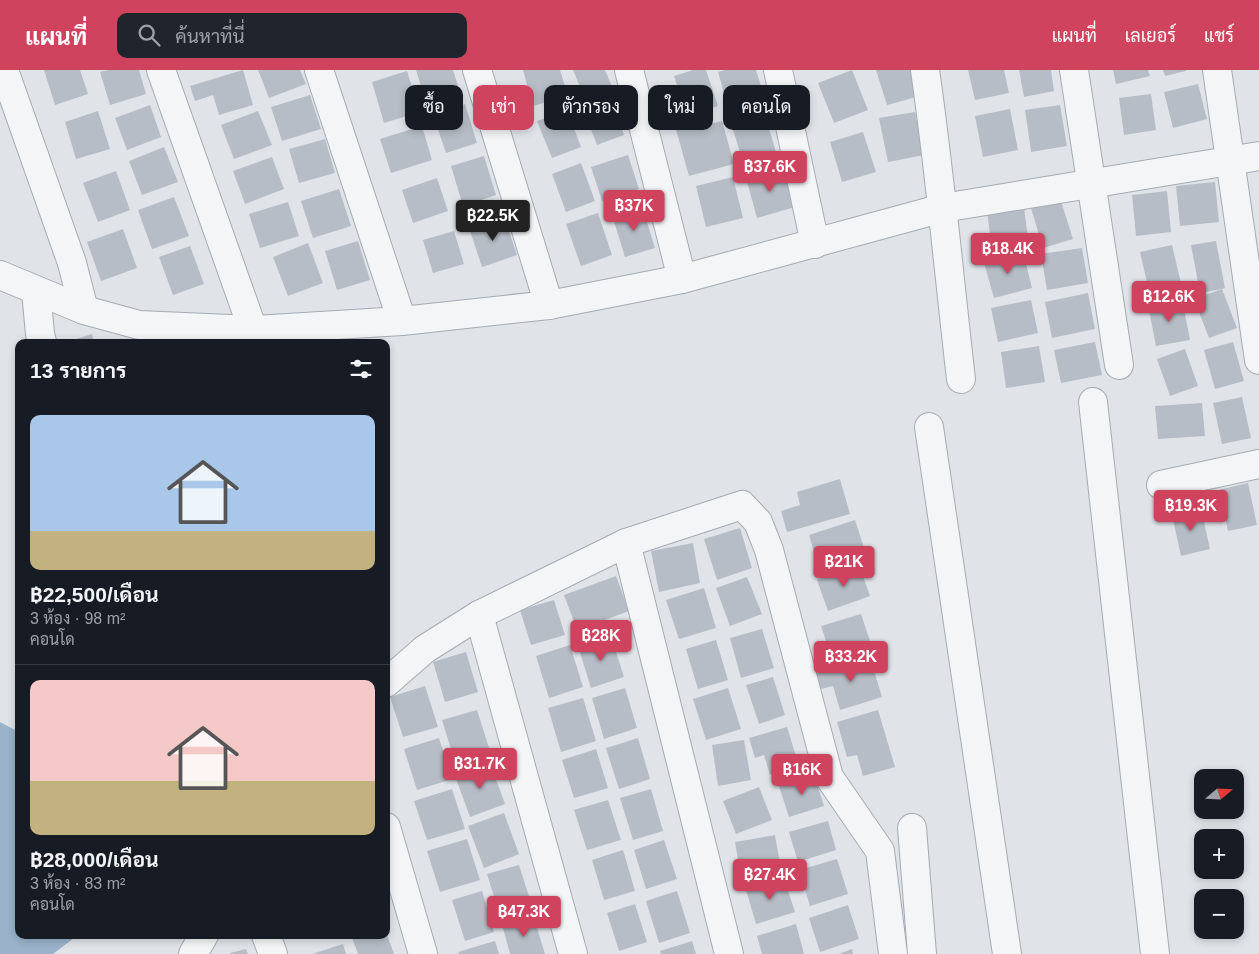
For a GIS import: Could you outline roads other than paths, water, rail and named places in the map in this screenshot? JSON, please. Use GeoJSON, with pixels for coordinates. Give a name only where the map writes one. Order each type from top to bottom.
{"type":"FeatureCollection","features":[{"type":"Feature","properties":{"kind":"street"},"geometry":{"type":"LineString","coordinates":[[4,70],[72,263],[84,310]]}},
{"type":"Feature","properties":{"kind":"street"},"geometry":{"type":"LineString","coordinates":[[161,70],[253,330]]}},
{"type":"Feature","properties":{"kind":"street"},"geometry":{"type":"LineString","coordinates":[[319,70],[402,321]]}},
{"type":"Feature","properties":{"kind":"street"},"geometry":{"type":"LineString","coordinates":[[477,70],[549,304]]}},
{"type":"Feature","properties":{"kind":"street"},"geometry":{"type":"LineString","coordinates":[[629,70],[682,278]]}},
{"type":"Feature","properties":{"kind":"street"},"geometry":{"type":"LineString","coordinates":[[778,70],[815,244]]}},
{"type":"Feature","properties":{"kind":"street"},"geometry":{"type":"LineString","coordinates":[[925,70],[962,378]]}},
{"type":"Feature","properties":{"kind":"street"},"geometry":{"type":"LineString","coordinates":[[1074,70],[1119,365]]}},
{"type":"Feature","properties":{"kind":"street"},"geometry":{"type":"LineString","coordinates":[[1217,70],[1259,360]]}},
{"type":"Feature","properties":{"kind":"street"},"geometry":{"type":"LineString","coordinates":[[0,276],[84,310],[139,325],[253,330],[402,321],[549,304],[682,278],[815,244],[943,208],[1259,156]]}},
{"type":"Feature","properties":{"kind":"street"},"geometry":{"type":"LineString","coordinates":[[36,291],[41,339]]}},
{"type":"Feature","properties":{"kind":"street"},"geometry":{"type":"LineString","coordinates":[[121,339],[139,325]]}},
{"type":"Feature","properties":{"kind":"street"},"geometry":{"type":"LineString","coordinates":[[1093,402],[1155,954]]}},
{"type":"Feature","properties":{"kind":"street"},"geometry":{"type":"LineString","coordinates":[[929,427],[1007,954]]}},
{"type":"Feature","properties":{"kind":"street"},"geometry":{"type":"LineString","coordinates":[[1161,485],[1259,464]]}},
{"type":"Feature","properties":{"kind":"street"},"geometry":{"type":"LineString","coordinates":[[390,680],[425,649],[479,615],[626,543],[742,505],[758,522],[769,550],[829,777],[880,850],[893,954]]}},
{"type":"Feature","properties":{"kind":"street"},"geometry":{"type":"LineString","coordinates":[[626,543],[729,954]]}},
{"type":"Feature","properties":{"kind":"street"},"geometry":{"type":"LineString","coordinates":[[479,615],[573,954]]}},
{"type":"Feature","properties":{"kind":"street"},"geometry":{"type":"LineString","coordinates":[[912,828],[922,954]]}},
{"type":"Feature","properties":{"kind":"street"},"geometry":{"type":"LineString","coordinates":[[390,841],[423,954]]}},
{"type":"Feature","properties":{"kind":"street"},"geometry":{"type":"LineString","coordinates":[[192,954],[201,939]]}},
{"type":"Feature","properties":{"kind":"street"},"geometry":{"type":"LineString","coordinates":[[267,939],[273,954]]}},
{"type":"Feature","properties":{"kind":"water"},"geometry":{"type":"Polygon","coordinates":[[[0,722],[15,730],[15,939],[73,939],[53,954],[0,954],[0,722]]]}}]}
